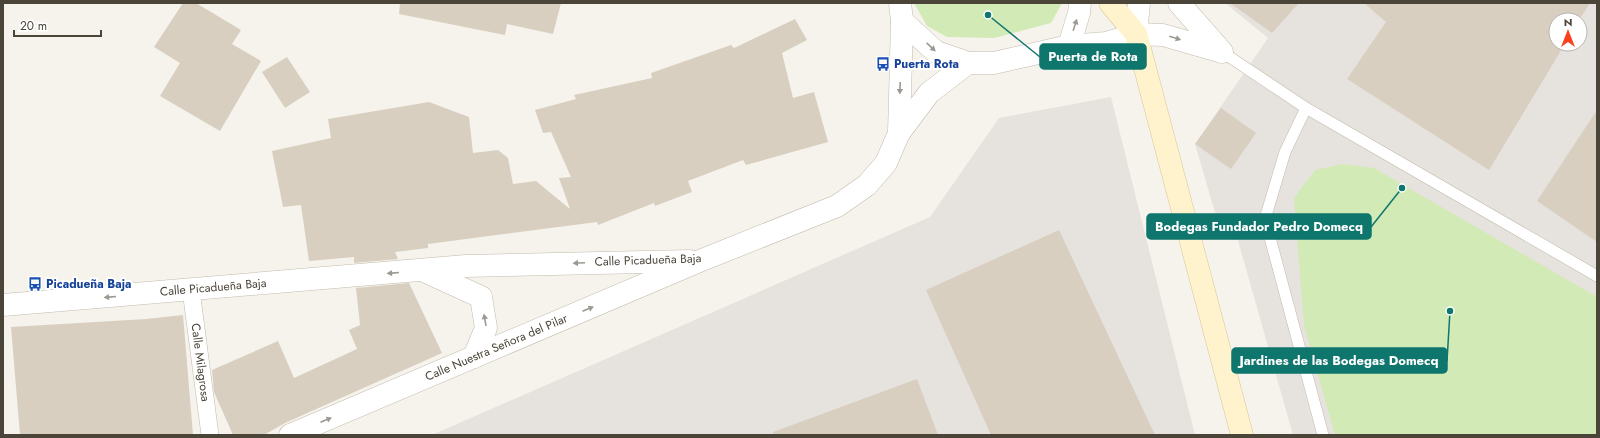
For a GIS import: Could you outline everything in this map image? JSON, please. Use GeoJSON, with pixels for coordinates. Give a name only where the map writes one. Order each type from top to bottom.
{"type":"FeatureCollection","features":[{"type":"Feature","properties":{"kind":"main road"},"geometry":{"type":"LineString","coordinates":[[1110,3],[1136,34],[1242,435]]}},
{"type":"Feature","properties":{"kind":"street"},"geometry":{"type":"LineString","coordinates":[[1069,46],[1079,13],[1080,3]]}},
{"type":"Feature","properties":{"kind":"street"},"geometry":{"type":"LineString","coordinates":[[1136,34],[1139,3]]}},
{"type":"Feature","properties":{"kind":"street"},"geometry":{"type":"LineString","coordinates":[[1179,3],[1222,52]]}},
{"type":"Feature","properties":{"kind":"street"},"geometry":{"type":"LineString","coordinates":[[898,9],[936,52],[968,63],[994,63],[1069,46],[1106,43],[1136,34],[1163,34],[1222,52]]}},
{"type":"Feature","properties":{"kind":"street"},"geometry":{"type":"LineString","coordinates":[[898,9],[899,133]]}},
{"type":"Feature","properties":{"kind":"street"},"geometry":{"type":"LineString","coordinates":[[899,133],[929,93],[968,63]]}},
{"type":"Feature","properties":{"kind":"street","name":"Calle Picadueña Baja"},"geometry":{"type":"LineString","coordinates":[[3,305],[466,266],[702,260],[837,206],[867,185],[886,163],[899,133]]}},
{"type":"Feature","properties":{"kind":"street","name":"Calle Nuestra Señora del Pilar"},"geometry":{"type":"LineString","coordinates":[[290,435],[702,260]]}},
{"type":"Feature","properties":{"kind":"street"},"geometry":{"type":"LineString","coordinates":[[423,270],[481,298],[486,328],[474,357]]}},
{"type":"Feature","properties":{"kind":"street","name":"Calle Milagrosa"},"geometry":{"type":"LineString","coordinates":[[191,290],[210,435]]}},
{"type":"Feature","properties":{"kind":"lane"},"geometry":{"type":"LineString","coordinates":[[1222,52],[1306,108],[1597,276]]}},
{"type":"Feature","properties":{"kind":"lane"},"geometry":{"type":"LineString","coordinates":[[1306,108],[1286,152],[1265,219],[1323,435]]}},
{"type":"Feature","properties":{"kind":"shaded area"},"geometry":{"type":"Polygon","coordinates":[[[1225,3],[1597,3],[1597,435],[1293,435],[1237,237],[1224,236],[1221,233],[1195,144],[1268,38],[1225,3]]]}},
{"type":"Feature","properties":{"kind":"shaded area"},"geometry":{"type":"Polygon","coordinates":[[[1111,97],[1195,435],[432,435],[930,217],[999,118],[1111,97]]]}},
{"type":"Feature","properties":{"kind":"green space"},"geometry":{"type":"Polygon","coordinates":[[[914,3],[1062,3],[1051,23],[994,38],[947,37],[927,26],[914,3]]]}},
{"type":"Feature","properties":{"kind":"green space"},"geometry":{"type":"Polygon","coordinates":[[[1342,164],[1374,168],[1597,297],[1597,435],[1335,435],[1304,325],[1294,198],[1315,170],[1342,164]]]}},
{"type":"Feature","properties":{"kind":"building"},"geometry":{"type":"Polygon","coordinates":[[[183,3],[196,3],[241,30],[232,44],[261,61],[220,131],[160,96],[180,63],[154,47],[183,3]]]}},
{"type":"Feature","properties":{"kind":"building"},"geometry":{"type":"Polygon","coordinates":[[[400,3],[561,3],[553,34],[507,24],[505,35],[399,14],[400,3]]]}},
{"type":"Feature","properties":{"kind":"building"},"geometry":{"type":"Polygon","coordinates":[[[1230,3],[1299,3],[1272,33],[1230,3]]]}},
{"type":"Feature","properties":{"kind":"building"},"geometry":{"type":"Polygon","coordinates":[[[1364,3],[1590,3],[1584,12],[1548,12],[1548,52],[1560,52],[1489,170],[1347,79],[1386,22],[1364,3]]]}},
{"type":"Feature","properties":{"kind":"building"},"geometry":{"type":"Polygon","coordinates":[[[795,19],[807,40],[782,53],[793,98],[814,92],[828,142],[746,165],[743,160],[688,181],[692,192],[655,206],[654,203],[598,225],[597,222],[428,244],[428,248],[395,252],[398,259],[354,263],[354,257],[309,261],[301,205],[283,207],[272,151],[331,138],[328,119],[429,102],[469,117],[473,153],[498,150],[508,158],[513,184],[536,181],[570,209],[559,178],[571,177],[551,132],[543,133],[535,110],[576,99],[574,95],[652,78],[651,73],[731,45],[734,48],[795,19]]]}},
{"type":"Feature","properties":{"kind":"building"},"geometry":{"type":"Polygon","coordinates":[[[287,57],[310,92],[285,108],[262,72],[287,57]]]}},
{"type":"Feature","properties":{"kind":"building"},"geometry":{"type":"Polygon","coordinates":[[[1221,108],[1256,133],[1231,169],[1195,144],[1221,108]]]}},
{"type":"Feature","properties":{"kind":"building"},"geometry":{"type":"Polygon","coordinates":[[[1597,110],[1597,242],[1537,201],[1597,110]]]}},
{"type":"Feature","properties":{"kind":"building"},"geometry":{"type":"Polygon","coordinates":[[[1059,230],[1155,435],[991,435],[926,290],[1059,230]]]}},
{"type":"Feature","properties":{"kind":"building"},"geometry":{"type":"Polygon","coordinates":[[[409,283],[442,353],[285,423],[264,435],[233,435],[214,392],[212,370],[278,341],[294,378],[357,349],[349,330],[360,325],[356,288],[409,283]]]}},
{"type":"Feature","properties":{"kind":"building"},"geometry":{"type":"Polygon","coordinates":[[[183,315],[193,435],[20,435],[11,327],[146,319],[183,315]]]}},
{"type":"Feature","properties":{"kind":"building"},"geometry":{"type":"Polygon","coordinates":[[[917,379],[938,435],[773,435],[773,432],[917,379]]]}},
{"type":"Feature","properties":{"kind":"place","name":"Puerta de Rota"},"geometry":{"type":"Point","coordinates":[988,15]}},
{"type":"Feature","properties":{"kind":"place","name":"Puerta Rota"},"geometry":{"type":"Point","coordinates":[883,64]}},
{"type":"Feature","properties":{"kind":"place","name":"Bodegas Fundador Pedro Domecq"},"geometry":{"type":"Point","coordinates":[1402,188]}},
{"type":"Feature","properties":{"kind":"place","name":"Picadueña Baja"},"geometry":{"type":"Point","coordinates":[35,284]}},
{"type":"Feature","properties":{"kind":"place","name":"Jardines de las Bodegas Domecq"},"geometry":{"type":"Point","coordinates":[1450,311]}}]}
